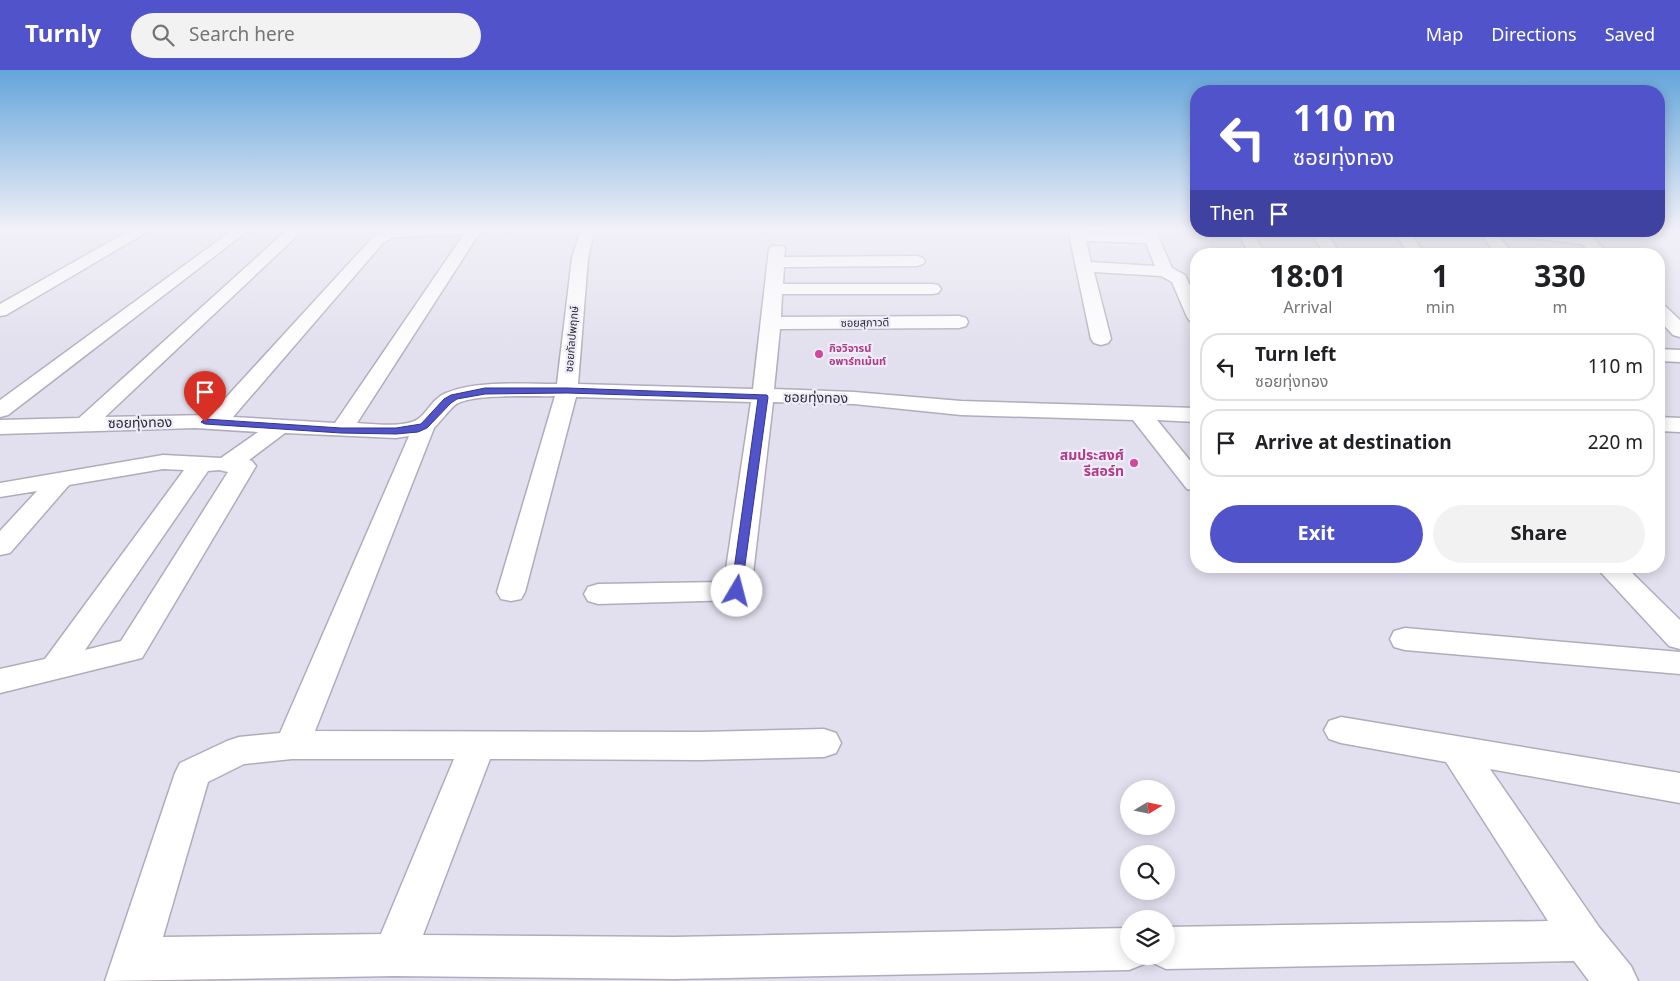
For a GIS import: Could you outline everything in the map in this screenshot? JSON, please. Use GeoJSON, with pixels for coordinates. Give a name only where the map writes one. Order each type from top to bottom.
{"type":"FeatureCollection","features":[{"type":"Feature","properties":{"kind":"street"},"geometry":{"type":"LineString","coordinates":[[0,311],[68,272]]}},
{"type":"Feature","properties":{"kind":"street"},"geometry":{"type":"LineString","coordinates":[[0,410],[186,272]]}},
{"type":"Feature","properties":{"kind":"street"},"geometry":{"type":"LineString","coordinates":[[85,424],[251,272]]}},
{"type":"Feature","properties":{"kind":"street"},"geometry":{"type":"LineString","coordinates":[[216,422],[350,272]]}},
{"type":"Feature","properties":{"kind":"street"},"geometry":{"type":"LineString","coordinates":[[341,430],[445,272]]}},
{"type":"Feature","properties":{"kind":"street","name":"ซอยกัลปพฤกษ์"},"geometry":{"type":"LineString","coordinates":[[511,592],[567,390],[579,272]]}},
{"type":"Feature","properties":{"kind":"street"},"geometry":{"type":"LineString","coordinates":[[598,594],[737,591],[763,397],[776,272]]}},
{"type":"Feature","properties":{"kind":"street"},"geometry":{"type":"LineString","coordinates":[[1085,272],[1101,339]]}},
{"type":"Feature","properties":{"kind":"street"},"geometry":{"type":"LineString","coordinates":[[1121,272],[1180,277],[1190,302]]}},
{"type":"Feature","properties":{"kind":"street"},"geometry":{"type":"LineString","coordinates":[[775,289],[932,289]]}},
{"type":"Feature","properties":{"kind":"street"},"geometry":{"type":"LineString","coordinates":[[0,299],[20,300]]}},
{"type":"Feature","properties":{"kind":"street"},"geometry":{"type":"LineString","coordinates":[[1665,316],[1680,331]]}},
{"type":"Feature","properties":{"kind":"street","name":"ซอยสุภาวดี"},"geometry":{"type":"LineString","coordinates":[[771,323],[959,322]]}},
{"type":"Feature","properties":{"kind":"street"},"geometry":{"type":"LineString","coordinates":[[1665,355],[1680,356]]}},
{"type":"Feature","properties":{"kind":"street","name":"ซอยทุ่งทอง"},"geometry":{"type":"LineString","coordinates":[[0,427],[216,422],[341,430],[396,431],[418,429],[424,426],[447,401],[463,394],[485,391],[567,390],[763,397],[854,398],[961,408],[1190,415]]}},
{"type":"Feature","properties":{"kind":"street"},"geometry":{"type":"LineString","coordinates":[[1140,414],[1190,476]]}},
{"type":"Feature","properties":{"kind":"street"},"geometry":{"type":"LineString","coordinates":[[1665,424],[1680,425]]}},
{"type":"Feature","properties":{"kind":"street"},"geometry":{"type":"LineString","coordinates":[[55,669],[214,464],[280,426]]}},
{"type":"Feature","properties":{"kind":"street"},"geometry":{"type":"LineString","coordinates":[[292,745],[424,426]]}},
{"type":"Feature","properties":{"kind":"street"},"geometry":{"type":"LineString","coordinates":[[0,490],[163,462],[244,466],[131,650],[0,681]]}},
{"type":"Feature","properties":{"kind":"street"},"geometry":{"type":"LineString","coordinates":[[0,547],[61,480]]}},
{"type":"Feature","properties":{"kind":"street"},"geometry":{"type":"LineString","coordinates":[[1616,573],[1680,638]]}},
{"type":"Feature","properties":{"kind":"street"},"geometry":{"type":"LineString","coordinates":[[1405,639],[1680,663]]}},
{"type":"Feature","properties":{"kind":"street"},"geometry":{"type":"LineString","coordinates":[[1341,730],[1680,788]]}},
{"type":"Feature","properties":{"kind":"street"},"geometry":{"type":"LineString","coordinates":[[824,743],[700,746],[292,745],[239,751],[193,773],[131,969],[394,954],[674,958],[1120,949]]}},
{"type":"Feature","properties":{"kind":"street"},"geometry":{"type":"LineString","coordinates":[[394,954],[478,744]]}},
{"type":"Feature","properties":{"kind":"street"},"geometry":{"type":"LineString","coordinates":[[1457,750],[1584,941],[1616,981]]}},
{"type":"Feature","properties":{"kind":"street"},"geometry":{"type":"LineString","coordinates":[[1175,948],[1584,941]]}},
{"type":"Feature","properties":{"kind":"place","name":"กิจวิจารน์ อพาร์ทเม้นท์"},"geometry":{"type":"Point","coordinates":[819,354]}},
{"type":"Feature","properties":{"kind":"place","name":"สมประสงศ์ รีสอร์ท"},"geometry":{"type":"Point","coordinates":[1134,463]}},
{"type":"Feature","properties":{"kind":"route"},"geometry":{"type":"LineString","coordinates":[[205,422],[341,430],[396,431],[418,429],[424,426],[447,401],[454,397],[485,391],[567,390],[763,397],[737,591]]}}]}
